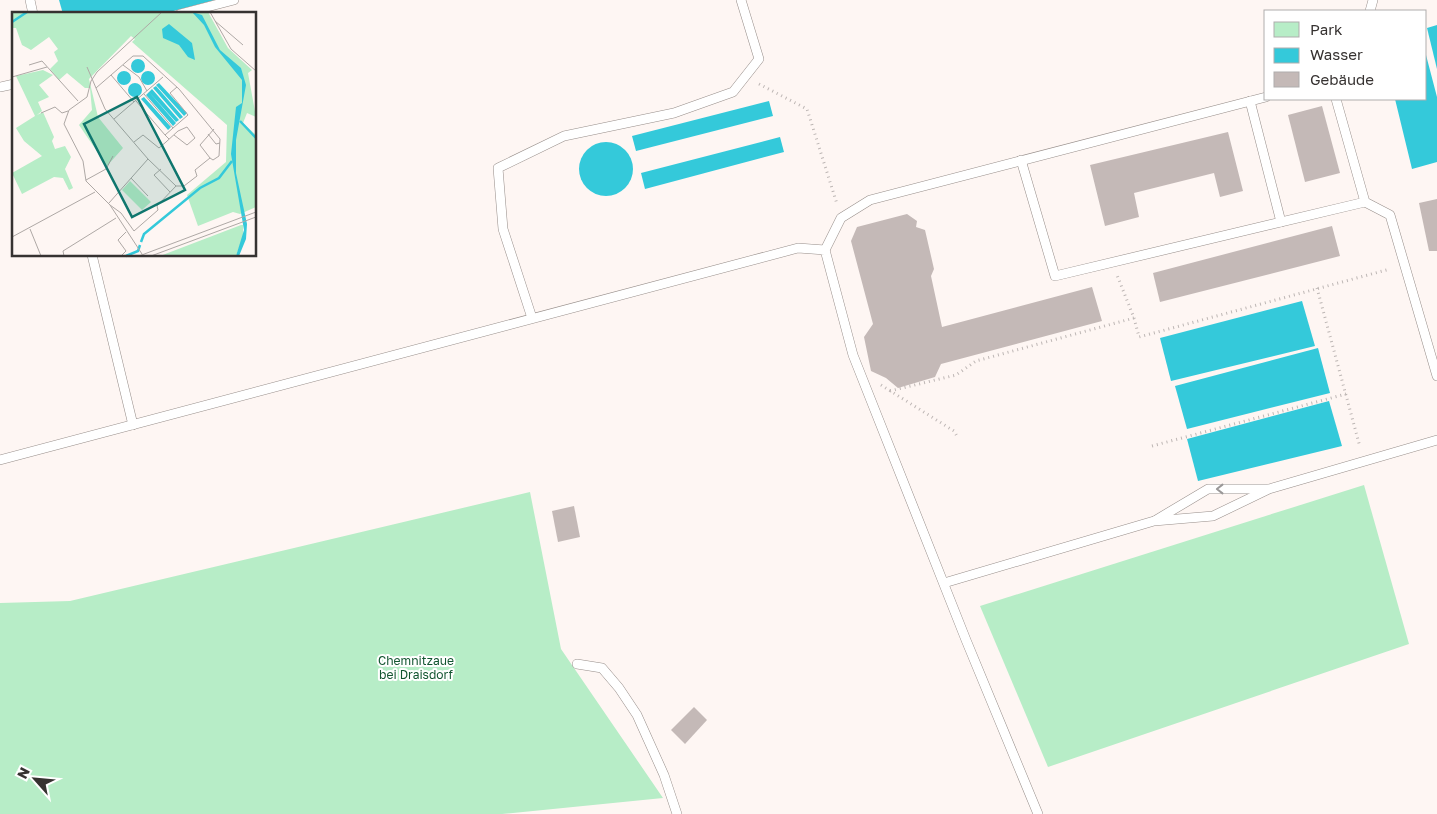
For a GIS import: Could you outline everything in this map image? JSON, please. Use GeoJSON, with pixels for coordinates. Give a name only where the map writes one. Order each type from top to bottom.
{"type":"FeatureCollection","features":[{"type":"Feature","properties":{"kind":"lane"},"geometry":{"type":"LineString","coordinates":[[188,12],[234,0]]}},
{"type":"Feature","properties":{"kind":"lane"},"geometry":{"type":"LineString","coordinates":[[532,318],[502,229],[498,168],[564,136],[674,113],[733,92],[759,60],[741,0]]}},
{"type":"Feature","properties":{"kind":"lane"},"geometry":{"type":"LineString","coordinates":[[1038,814],[966,640],[853,355],[825,250],[841,218],[870,200],[1264,98]]}},
{"type":"Feature","properties":{"kind":"lane"},"geometry":{"type":"LineString","coordinates":[[1336,100],[1365,202]]}},
{"type":"Feature","properties":{"kind":"lane"},"geometry":{"type":"LineString","coordinates":[[1250,101],[1281,222]]}},
{"type":"Feature","properties":{"kind":"lane"},"geometry":{"type":"LineString","coordinates":[[1021,160],[1056,276],[1365,202],[1390,215],[1437,376]]}},
{"type":"Feature","properties":{"kind":"lane"},"geometry":{"type":"LineString","coordinates":[[0,460],[798,248],[825,250]]}},
{"type":"Feature","properties":{"kind":"lane"},"geometry":{"type":"LineString","coordinates":[[92,256],[133,424]]}},
{"type":"Feature","properties":{"kind":"lane"},"geometry":{"type":"LineString","coordinates":[[944,583],[1154,521],[1213,516],[1269,489],[1437,440]]}},
{"type":"Feature","properties":{"kind":"lane"},"geometry":{"type":"LineString","coordinates":[[1154,521],[1208,489],[1269,489]]}},
{"type":"Feature","properties":{"kind":"lane"},"geometry":{"type":"LineString","coordinates":[[577,664],[602,668],[619,688],[632,708],[664,775],[677,814]]}},
{"type":"Feature","properties":{"kind":"path"},"geometry":{"type":"LineString","coordinates":[[745,77],[807,109],[841,218]]}},
{"type":"Feature","properties":{"kind":"path"},"geometry":{"type":"LineString","coordinates":[[1112,262],[1140,337],[1405,265]]}},
{"type":"Feature","properties":{"kind":"path"},"geometry":{"type":"LineString","coordinates":[[1318,288],[1364,462]]}},
{"type":"Feature","properties":{"kind":"path"},"geometry":{"type":"LineString","coordinates":[[890,391],[956,375],[976,361],[1134,318]]}},
{"type":"Feature","properties":{"kind":"path"},"geometry":{"type":"LineString","coordinates":[[860,372],[954,431],[958,438]]}},
{"type":"Feature","properties":{"kind":"path"},"geometry":{"type":"LineString","coordinates":[[1152,446],[1346,394]]}},
{"type":"Feature","properties":{"kind":"green space"},"geometry":{"type":"Polygon","coordinates":[[[1364,485],[1409,644],[1048,767],[980,606],[1364,485]]]}},
{"type":"Feature","properties":{"kind":"green space","name":"Chemnitzaue bei Draisdorf"},"geometry":{"type":"Polygon","coordinates":[[[530,492],[561,649],[663,798],[502,814],[0,814],[0,603],[70,601],[530,492]]]}},
{"type":"Feature","properties":{"kind":"water"},"geometry":{"type":"Polygon","coordinates":[[[59,0],[215,0],[170,12],[62,12],[59,0]]]}},
{"type":"Feature","properties":{"kind":"water"},"geometry":{"type":"Polygon","coordinates":[[[1437,25],[1437,69],[1427,28],[1437,25]]]}},
{"type":"Feature","properties":{"kind":"water"},"geometry":{"type":"Polygon","coordinates":[[[1427,59],[1437,97],[1437,162],[1412,169],[1395,100],[1427,100],[1427,59]]]}},
{"type":"Feature","properties":{"kind":"water"},"geometry":{"type":"Polygon","coordinates":[[[769,101],[773,116],[636,151],[632,136],[769,101]]]}},
{"type":"Feature","properties":{"kind":"water"},"geometry":{"type":"Polygon","coordinates":[[[780,137],[784,152],[645,189],[641,173],[780,137]]]}},
{"type":"Feature","properties":{"kind":"water"},"geometry":{"type":"Polygon","coordinates":[[[606,142],[616,144],[625,150],[631,159],[633,169],[631,179],[625,188],[616,194],[606,196],[596,194],[587,188],[581,179],[579,169],[581,159],[587,150],[596,144],[606,142]]]}},
{"type":"Feature","properties":{"kind":"water"},"geometry":{"type":"Polygon","coordinates":[[[1302,301],[1315,346],[1171,381],[1160,338],[1302,301]]]}},
{"type":"Feature","properties":{"kind":"water"},"geometry":{"type":"Polygon","coordinates":[[[1318,348],[1330,393],[1187,429],[1175,386],[1318,348]]]}},
{"type":"Feature","properties":{"kind":"water"},"geometry":{"type":"Polygon","coordinates":[[[1329,401],[1342,446],[1198,481],[1187,439],[1329,401]]]}},
{"type":"Feature","properties":{"kind":"building"},"geometry":{"type":"Polygon","coordinates":[[[1322,106],[1340,173],[1305,182],[1288,115],[1322,106]]]}},
{"type":"Feature","properties":{"kind":"building"},"geometry":{"type":"Polygon","coordinates":[[[1228,132],[1243,191],[1220,197],[1214,173],[1134,193],[1139,217],[1105,226],[1090,165],[1228,132]]]}},
{"type":"Feature","properties":{"kind":"building"},"geometry":{"type":"Polygon","coordinates":[[[1437,199],[1437,251],[1429,251],[1419,203],[1437,199]]]}},
{"type":"Feature","properties":{"kind":"building"},"geometry":{"type":"Polygon","coordinates":[[[907,214],[917,221],[916,227],[925,230],[934,269],[931,276],[942,327],[1092,287],[1102,321],[941,364],[935,377],[898,388],[886,378],[871,371],[864,337],[873,324],[851,241],[857,227],[907,214]]]}},
{"type":"Feature","properties":{"kind":"building"},"geometry":{"type":"Polygon","coordinates":[[[1332,226],[1340,256],[1160,302],[1153,273],[1332,226]]]}},
{"type":"Feature","properties":{"kind":"building"},"geometry":{"type":"Polygon","coordinates":[[[574,506],[580,537],[558,542],[552,511],[574,506]]]}},
{"type":"Feature","properties":{"kind":"building"},"geometry":{"type":"Polygon","coordinates":[[[694,707],[707,720],[685,744],[671,730],[694,707]]]}}]}
